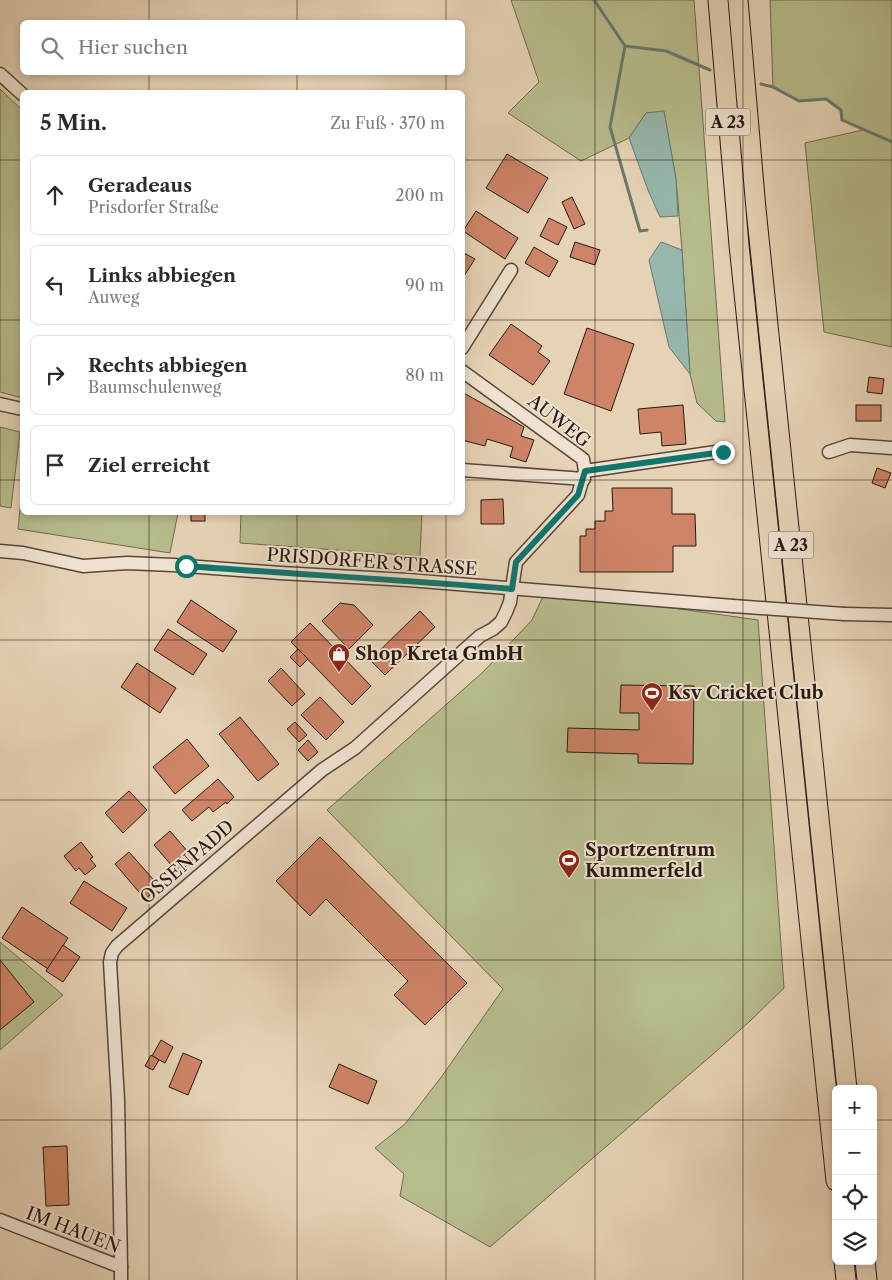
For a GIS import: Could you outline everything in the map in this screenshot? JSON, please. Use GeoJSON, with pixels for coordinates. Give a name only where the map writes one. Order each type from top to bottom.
{"type":"FeatureCollection","features":[{"type":"Feature","properties":{"kind":"highway","name":"A 23"},"geometry":{"type":"LineString","coordinates":[[718,0],[739,245],[835,1175]]}},
{"type":"Feature","properties":{"kind":"highway","name":"A 23"},"geometry":{"type":"LineString","coordinates":[[738,0],[756,209],[847,1085]]}},
{"type":"Feature","properties":{"kind":"highway"},"geometry":{"type":"LineString","coordinates":[[844,1265],[846,1280]]}},
{"type":"Feature","properties":{"kind":"highway"},"geometry":{"type":"LineString","coordinates":[[865,1265],[867,1280]]}},
{"type":"Feature","properties":{"kind":"street"},"geometry":{"type":"LineString","coordinates":[[0,74],[20,92]]}},
{"type":"Feature","properties":{"kind":"street"},"geometry":{"type":"LineString","coordinates":[[465,343],[511,270]]}},
{"type":"Feature","properties":{"kind":"street","name":"AUWEG"},"geometry":{"type":"LineString","coordinates":[[465,373],[583,459],[584,475]]}},
{"type":"Feature","properties":{"kind":"street"},"geometry":{"type":"LineString","coordinates":[[0,404],[20,409]]}},
{"type":"Feature","properties":{"kind":"street"},"geometry":{"type":"LineString","coordinates":[[829,452],[850,445],[892,448]]}},
{"type":"Feature","properties":{"kind":"street"},"geometry":{"type":"LineString","coordinates":[[465,470],[584,475],[723,452]]}},
{"type":"Feature","properties":{"kind":"street"},"geometry":{"type":"LineString","coordinates":[[512,589],[516,562],[578,495],[584,475]]}},
{"type":"Feature","properties":{"kind":"street","name":"PRISDORFER STRASSE"},"geometry":{"type":"LineString","coordinates":[[0,551],[23,553],[83,566],[126,562],[163,564],[408,580],[844,614],[892,615]]}},
{"type":"Feature","properties":{"kind":"street","name":"OSSENPADD"},"geometry":{"type":"LineString","coordinates":[[121,1267],[118,1100],[110,962],[112,953],[117,946],[144,922],[322,770],[354,748],[480,636],[501,622],[510,602],[512,589]]}},
{"type":"Feature","properties":{"kind":"street","name":"IM HAUEN"},"geometry":{"type":"LineString","coordinates":[[0,1220],[121,1267],[121,1280]]}},
{"type":"Feature","properties":{"kind":"green space"},"geometry":{"type":"Polygon","coordinates":[[[511,0],[694,0],[725,422],[716,421],[697,403],[690,374],[676,179],[664,112],[646,113],[629,138],[581,161],[508,113],[539,82],[511,0]]]}},
{"type":"Feature","properties":{"kind":"green space"},"geometry":{"type":"Polygon","coordinates":[[[770,0],[892,0],[892,347],[824,332],[805,143],[863,130],[842,120],[841,110],[826,99],[799,101],[773,87],[770,0]]]}},
{"type":"Feature","properties":{"kind":"green space"},"geometry":{"type":"Polygon","coordinates":[[[0,89],[20,108],[20,397],[0,392],[0,89]]]}},
{"type":"Feature","properties":{"kind":"green space"},"geometry":{"type":"Polygon","coordinates":[[[0,427],[20,432],[11,508],[0,506],[0,427]]]}},
{"type":"Feature","properties":{"kind":"green space"},"geometry":{"type":"Polygon","coordinates":[[[20,509],[20,515],[178,515],[170,553],[18,529],[20,509]]]}},
{"type":"Feature","properties":{"kind":"green space"},"geometry":{"type":"Polygon","coordinates":[[[241,515],[422,515],[420,556],[240,543],[241,515]]]}},
{"type":"Feature","properties":{"kind":"green space","name":"Sportzentrum Kummerfeld"},"geometry":{"type":"Polygon","coordinates":[[[546,590],[758,620],[784,988],[712,1055],[490,1247],[400,1196],[404,1174],[375,1148],[405,1124],[442,1076],[503,989],[327,810],[483,672],[532,620],[546,590]]]}},
{"type":"Feature","properties":{"kind":"green space"},"geometry":{"type":"Polygon","coordinates":[[[0,942],[63,995],[0,1050],[0,942]]]}},
{"type":"Feature","properties":{"kind":"water"},"geometry":{"type":"Polygon","coordinates":[[[664,111],[676,179],[678,216],[660,217],[629,138],[646,113],[664,111]]]}},
{"type":"Feature","properties":{"kind":"water"},"geometry":{"type":"Polygon","coordinates":[[[661,242],[682,250],[690,374],[669,347],[649,260],[661,242]]]}},
{"type":"Feature","properties":{"kind":"building"},"geometry":{"type":"Polygon","coordinates":[[[507,154],[548,178],[528,213],[486,188],[507,154]]]}},
{"type":"Feature","properties":{"kind":"building"},"geometry":{"type":"Polygon","coordinates":[[[572,197],[585,224],[574,229],[562,202],[572,197]]]}},
{"type":"Feature","properties":{"kind":"building"},"geometry":{"type":"Polygon","coordinates":[[[476,211],[518,238],[505,259],[465,232],[465,228],[476,211]]]}},
{"type":"Feature","properties":{"kind":"building"},"geometry":{"type":"Polygon","coordinates":[[[549,218],[567,227],[558,245],[540,236],[549,218]]]}},
{"type":"Feature","properties":{"kind":"building"},"geometry":{"type":"Polygon","coordinates":[[[575,242],[600,250],[595,265],[570,257],[575,242]]]}},
{"type":"Feature","properties":{"kind":"building"},"geometry":{"type":"Polygon","coordinates":[[[534,247],[558,261],[549,277],[525,263],[534,247]]]}},
{"type":"Feature","properties":{"kind":"building"},"geometry":{"type":"Polygon","coordinates":[[[465,254],[475,259],[465,274],[465,254]]]}},
{"type":"Feature","properties":{"kind":"building"},"geometry":{"type":"Polygon","coordinates":[[[511,324],[542,346],[538,352],[550,361],[533,385],[489,355],[511,324]]]}},
{"type":"Feature","properties":{"kind":"building"},"geometry":{"type":"Polygon","coordinates":[[[587,328],[634,344],[611,411],[564,394],[587,328]]]}},
{"type":"Feature","properties":{"kind":"building"},"geometry":{"type":"Polygon","coordinates":[[[869,377],[884,379],[882,394],[867,392],[869,377]]]}},
{"type":"Feature","properties":{"kind":"building"},"geometry":{"type":"Polygon","coordinates":[[[465,394],[524,427],[521,436],[534,440],[526,462],[510,457],[513,447],[487,439],[485,446],[465,441],[465,394]]]}},
{"type":"Feature","properties":{"kind":"building"},"geometry":{"type":"Polygon","coordinates":[[[683,405],[686,444],[662,446],[661,432],[640,434],[638,409],[683,405]]]}},
{"type":"Feature","properties":{"kind":"building"},"geometry":{"type":"Polygon","coordinates":[[[856,405],[881,405],[881,421],[856,421],[856,405]]]}},
{"type":"Feature","properties":{"kind":"building"},"geometry":{"type":"Polygon","coordinates":[[[877,468],[891,473],[885,488],[872,483],[877,468]]]}},
{"type":"Feature","properties":{"kind":"building"},"geometry":{"type":"Polygon","coordinates":[[[612,488],[672,488],[672,514],[695,514],[696,546],[673,546],[673,572],[580,572],[580,536],[586,536],[586,529],[595,529],[595,521],[605,521],[605,511],[613,511],[612,488]]]}},
{"type":"Feature","properties":{"kind":"building"},"geometry":{"type":"Polygon","coordinates":[[[503,499],[504,524],[481,524],[481,500],[503,499]]]}},
{"type":"Feature","properties":{"kind":"building"},"geometry":{"type":"Polygon","coordinates":[[[191,515],[205,515],[205,521],[191,521],[191,515]]]}},
{"type":"Feature","properties":{"kind":"building"},"geometry":{"type":"Polygon","coordinates":[[[191,600],[237,631],[223,652],[177,622],[191,600]]]}},
{"type":"Feature","properties":{"kind":"building"},"geometry":{"type":"Polygon","coordinates":[[[340,603],[354,605],[373,625],[349,649],[322,621],[340,603]]]}},
{"type":"Feature","properties":{"kind":"building"},"geometry":{"type":"Polygon","coordinates":[[[420,611],[435,627],[385,675],[370,660],[420,611]]]}},
{"type":"Feature","properties":{"kind":"building","name":"Shop Kreta GmbH"},"geometry":{"type":"Polygon","coordinates":[[[310,623],[371,686],[352,705],[291,642],[310,623]]]}},
{"type":"Feature","properties":{"kind":"building"},"geometry":{"type":"Polygon","coordinates":[[[168,629],[207,654],[193,675],[154,650],[168,629]]]}},
{"type":"Feature","properties":{"kind":"building"},"geometry":{"type":"Polygon","coordinates":[[[298,649],[308,659],[300,667],[290,657],[298,649]]]}},
{"type":"Feature","properties":{"kind":"building"},"geometry":{"type":"Polygon","coordinates":[[[137,663],[176,688],[160,713],[121,687],[137,663]]]}},
{"type":"Feature","properties":{"kind":"building"},"geometry":{"type":"Polygon","coordinates":[[[281,668],[305,694],[292,706],[268,681],[281,668]]]}},
{"type":"Feature","properties":{"kind":"building"},"geometry":{"type":"Polygon","coordinates":[[[621,685],[694,686],[693,764],[638,763],[638,754],[567,752],[568,728],[639,730],[639,713],[620,713],[621,685]]]}},
{"type":"Feature","properties":{"kind":"building"},"geometry":{"type":"Polygon","coordinates":[[[320,697],[344,722],[326,740],[301,715],[320,697]]]}},
{"type":"Feature","properties":{"kind":"building"},"geometry":{"type":"Polygon","coordinates":[[[240,717],[279,764],[258,781],[219,734],[240,717]]]}},
{"type":"Feature","properties":{"kind":"building"},"geometry":{"type":"Polygon","coordinates":[[[295,722],[307,735],[299,742],[287,729],[295,722]]]}},
{"type":"Feature","properties":{"kind":"building"},"geometry":{"type":"Polygon","coordinates":[[[187,739],[209,766],[175,794],[153,767],[187,739]]]}},
{"type":"Feature","properties":{"kind":"building"},"geometry":{"type":"Polygon","coordinates":[[[308,740],[318,752],[308,761],[298,750],[308,740]]]}},
{"type":"Feature","properties":{"kind":"building"},"geometry":{"type":"Polygon","coordinates":[[[218,779],[234,797],[227,804],[226,802],[213,812],[209,807],[192,821],[182,810],[218,779]]]}},
{"type":"Feature","properties":{"kind":"building"},"geometry":{"type":"Polygon","coordinates":[[[129,791],[147,810],[123,833],[105,813],[129,791]]]}},
{"type":"Feature","properties":{"kind":"building"},"geometry":{"type":"Polygon","coordinates":[[[170,831],[194,859],[178,873],[154,845],[170,831]]]}},
{"type":"Feature","properties":{"kind":"building"},"geometry":{"type":"Polygon","coordinates":[[[320,837],[467,983],[425,1025],[394,995],[408,981],[326,899],[310,916],[276,881],[320,837]]]}},
{"type":"Feature","properties":{"kind":"building"},"geometry":{"type":"Polygon","coordinates":[[[81,842],[93,857],[90,859],[96,866],[85,875],[79,868],[76,871],[64,856],[81,842]]]}},
{"type":"Feature","properties":{"kind":"building"},"geometry":{"type":"Polygon","coordinates":[[[129,852],[160,887],[145,899],[115,864],[129,852]]]}},
{"type":"Feature","properties":{"kind":"building"},"geometry":{"type":"Polygon","coordinates":[[[84,881],[127,908],[112,931],[70,903],[84,881]]]}},
{"type":"Feature","properties":{"kind":"building"},"geometry":{"type":"Polygon","coordinates":[[[22,907],[68,938],[48,969],[2,938],[22,907]]]}},
{"type":"Feature","properties":{"kind":"building"},"geometry":{"type":"Polygon","coordinates":[[[63,945],[80,957],[63,982],[46,971],[63,945]]]}},
{"type":"Feature","properties":{"kind":"building"},"geometry":{"type":"Polygon","coordinates":[[[0,960],[34,1002],[0,1030],[0,960]]]}},
{"type":"Feature","properties":{"kind":"building"},"geometry":{"type":"Polygon","coordinates":[[[161,1040],[173,1047],[165,1063],[152,1056],[161,1040]]]}},
{"type":"Feature","properties":{"kind":"building"},"geometry":{"type":"Polygon","coordinates":[[[183,1053],[202,1061],[188,1095],[169,1087],[183,1053]]]}},
{"type":"Feature","properties":{"kind":"building"},"geometry":{"type":"Polygon","coordinates":[[[151,1055],[159,1060],[153,1070],[145,1066],[151,1055]]]}},
{"type":"Feature","properties":{"kind":"building"},"geometry":{"type":"Polygon","coordinates":[[[339,1064],[377,1081],[368,1104],[329,1087],[339,1064]]]}},
{"type":"Feature","properties":{"kind":"building"},"geometry":{"type":"Polygon","coordinates":[[[67,1146],[69,1205],[46,1206],[43,1147],[67,1146]]]}},
{"type":"Feature","properties":{"kind":"waterway"},"geometry":{"type":"LineString","coordinates":[[594,0],[625,46],[610,127],[640,231],[647,230]]}},
{"type":"Feature","properties":{"kind":"waterway"},"geometry":{"type":"LineString","coordinates":[[625,46],[666,51],[710,70]]}},
{"type":"Feature","properties":{"kind":"waterway"},"geometry":{"type":"LineString","coordinates":[[761,84],[773,87],[799,101],[826,99],[841,110],[842,120],[892,142]]}},
{"type":"Feature","properties":{"kind":"place","name":"Shop Kreta GmbH"},"geometry":{"type":"Point","coordinates":[339,673]}},
{"type":"Feature","properties":{"kind":"place","name":"Ksv Cricket Club"},"geometry":{"type":"Point","coordinates":[652,712]}},
{"type":"Feature","properties":{"kind":"place","name":"Sportzentrum Kummerfeld"},"geometry":{"type":"Point","coordinates":[569,879]}},
{"type":"Feature","properties":{"kind":"route"},"geometry":{"type":"LineString","coordinates":[[186,566],[408,580],[512,589],[516,562],[578,495],[585,471],[723,452]]}}]}
